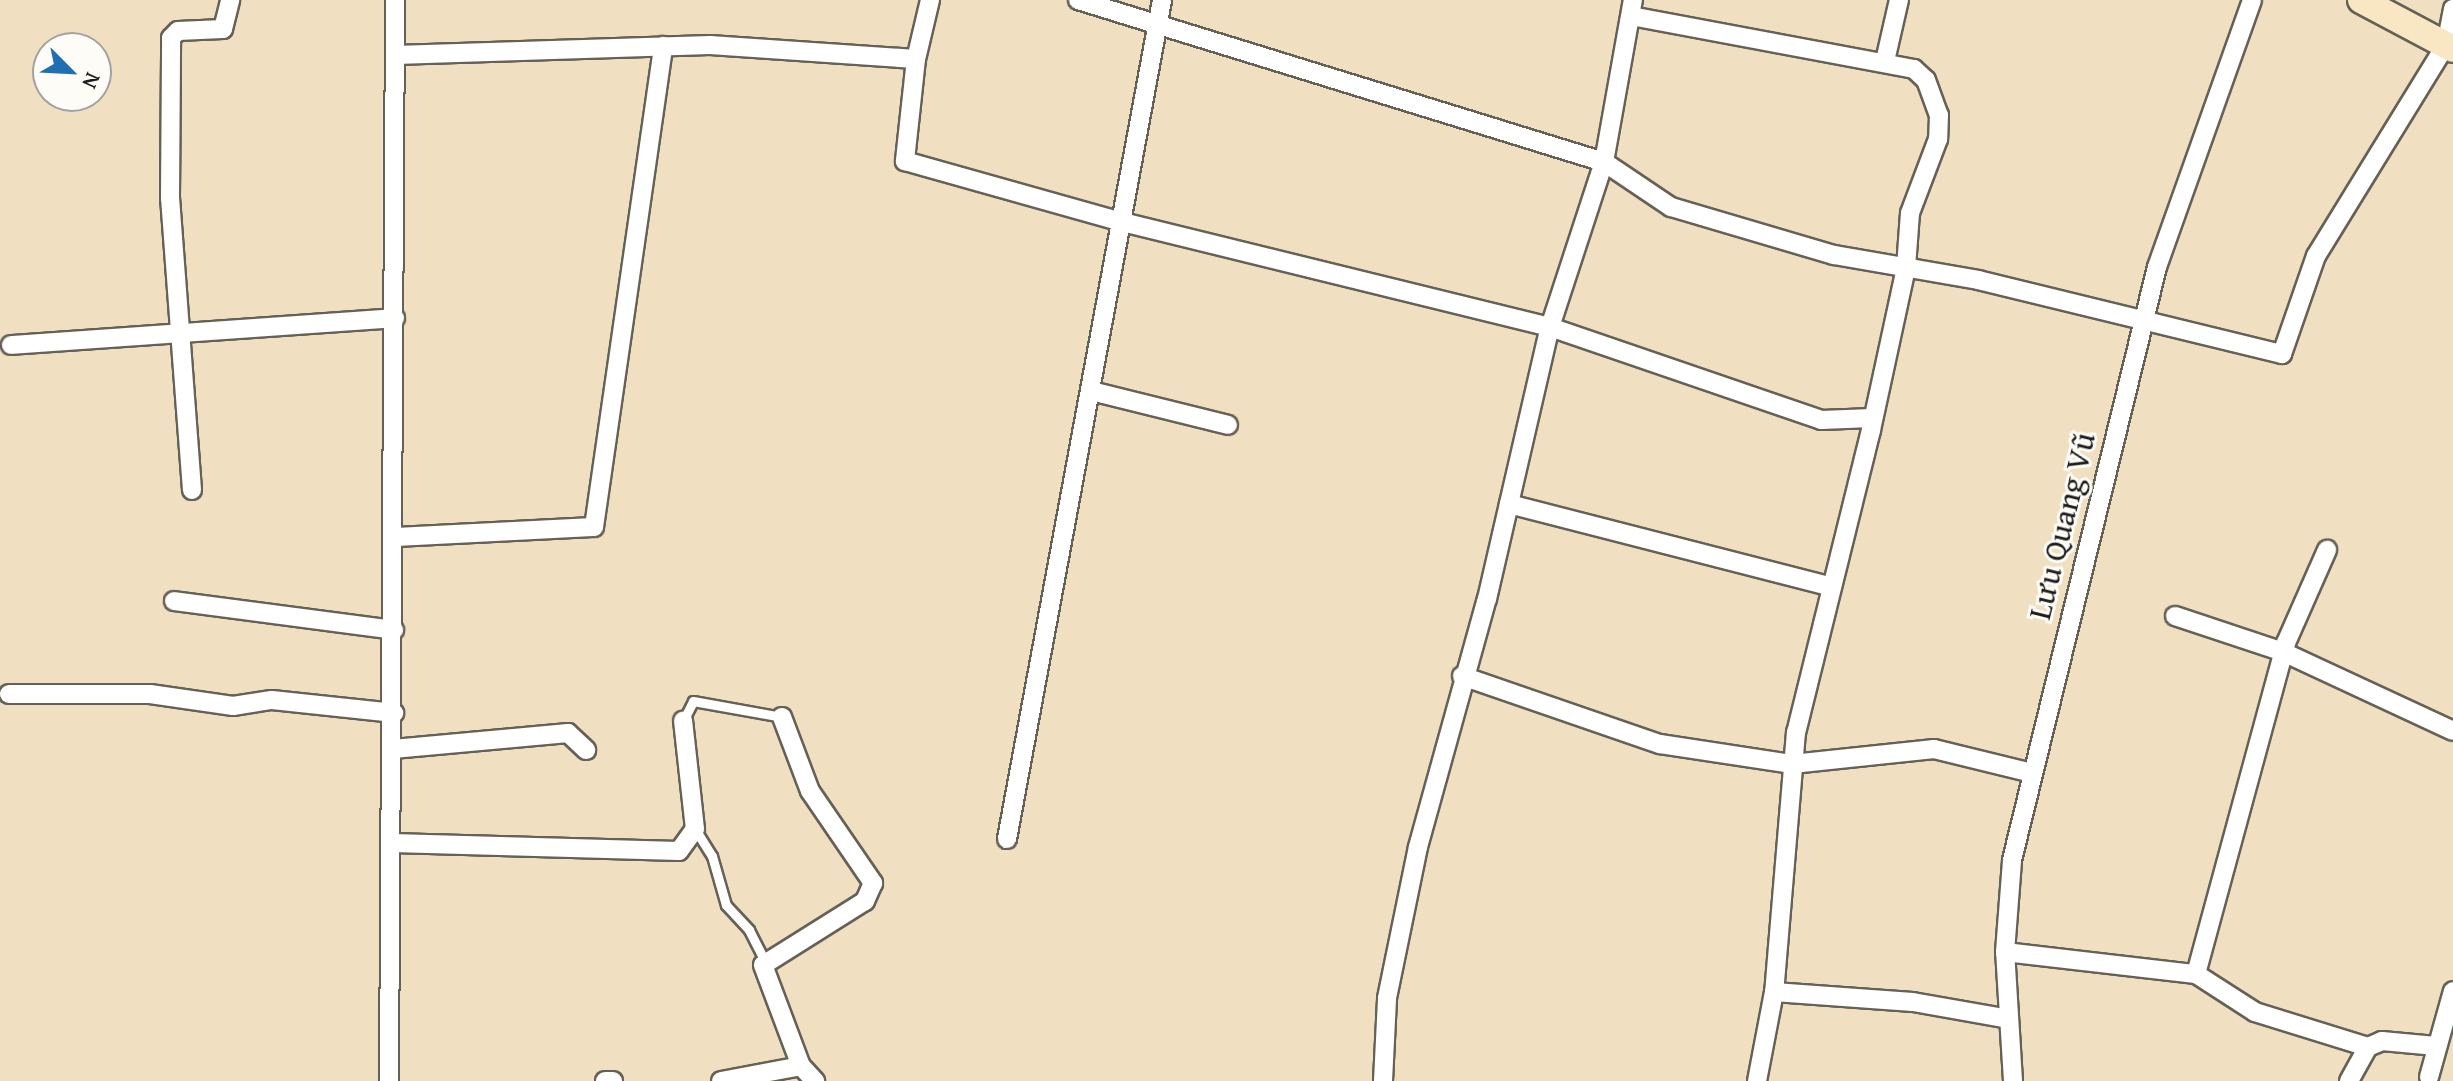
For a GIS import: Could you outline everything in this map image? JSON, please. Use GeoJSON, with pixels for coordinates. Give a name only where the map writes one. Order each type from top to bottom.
{"type":"FeatureCollection","features":[{"type":"Feature","properties":{"kind":"main road"},"geometry":{"type":"LineString","coordinates":[[2361,0],[2449,47]]}},
{"type":"Feature","properties":{"kind":"street"},"geometry":{"type":"LineString","coordinates":[[192,490],[170,198],[171,38],[178,31],[223,29],[229,21],[230,0]]}},
{"type":"Feature","properties":{"kind":"street"},"geometry":{"type":"LineString","coordinates":[[389,1081],[395,537],[395,0]]}},
{"type":"Feature","properties":{"kind":"street"},"geometry":{"type":"LineString","coordinates":[[930,0],[916,59],[905,161],[1122,222],[1550,327],[1821,420],[1872,418]]}},
{"type":"Feature","properties":{"kind":"street"},"geometry":{"type":"LineString","coordinates":[[1078,0],[1604,162],[1671,207],[1834,255],[1906,268],[2282,354],[2316,256],[2449,47],[2453,9]]}},
{"type":"Feature","properties":{"kind":"street"},"geometry":{"type":"LineString","coordinates":[[1007,839],[1162,0]]}},
{"type":"Feature","properties":{"kind":"street"},"geometry":{"type":"LineString","coordinates":[[1885,61],[1899,0]]}},
{"type":"Feature","properties":{"kind":"street","name":"Lưu Quang Vũ"},"geometry":{"type":"LineString","coordinates":[[2013,1081],[2005,952],[2012,860],[2157,267],[2252,0]]}},
{"type":"Feature","properties":{"kind":"street"},"geometry":{"type":"LineString","coordinates":[[1383,1081],[1387,998],[1421,832],[1509,504],[1550,327],[1604,162],[1632,8],[1885,61],[1923,75],[1940,127],[1910,213],[1906,268],[1829,586],[1792,764],[1774,992],[1757,1081]]}},
{"type":"Feature","properties":{"kind":"street"},"geometry":{"type":"LineString","coordinates":[[395,55],[663,46],[916,59]]}},
{"type":"Feature","properties":{"kind":"street"},"geometry":{"type":"LineString","coordinates":[[395,537],[594,527],[663,46]]}},
{"type":"Feature","properties":{"kind":"street"},"geometry":{"type":"LineString","coordinates":[[11,345],[395,318]]}},
{"type":"Feature","properties":{"kind":"street"},"geometry":{"type":"LineString","coordinates":[[1091,391],[1228,425]]}},
{"type":"Feature","properties":{"kind":"street"},"geometry":{"type":"LineString","coordinates":[[1509,504],[1829,586]]}},
{"type":"Feature","properties":{"kind":"street"},"geometry":{"type":"LineString","coordinates":[[2196,974],[2283,652],[2327,550]]}},
{"type":"Feature","properties":{"kind":"street"},"geometry":{"type":"LineString","coordinates":[[174,601],[394,630]]}},
{"type":"Feature","properties":{"kind":"street"},"geometry":{"type":"LineString","coordinates":[[2175,616],[2283,652],[2453,731]]}},
{"type":"Feature","properties":{"kind":"street"},"geometry":{"type":"LineString","coordinates":[[1462,676],[1660,744],[1792,764],[1934,749],[2032,773]]}},
{"type":"Feature","properties":{"kind":"street"},"geometry":{"type":"LineString","coordinates":[[9,694],[150,694],[233,706],[292,701],[394,713]]}},
{"type":"Feature","properties":{"kind":"street"},"geometry":{"type":"LineString","coordinates":[[782,717],[810,791],[873,883],[865,901],[765,962],[761,970],[801,1066],[815,1081]]}},
{"type":"Feature","properties":{"kind":"street"},"geometry":{"type":"LineString","coordinates":[[392,843],[669,853],[687,846],[695,829],[683,721]]}},
{"type":"Feature","properties":{"kind":"street"},"geometry":{"type":"LineString","coordinates":[[393,749],[568,733],[586,750]]}},
{"type":"Feature","properties":{"kind":"street"},"geometry":{"type":"LineString","coordinates":[[2005,952],[2196,974],[2255,1012],[2368,1047]]}},
{"type":"Feature","properties":{"kind":"street"},"geometry":{"type":"LineString","coordinates":[[2429,1077],[2453,991]]}},
{"type":"Feature","properties":{"kind":"street"},"geometry":{"type":"LineString","coordinates":[[1774,992],[1913,1002],[2009,1019]]}},
{"type":"Feature","properties":{"kind":"street"},"geometry":{"type":"LineString","coordinates":[[2349,1081],[2368,1047],[2382,1041],[2436,1046]]}},
{"type":"Feature","properties":{"kind":"street"},"geometry":{"type":"LineString","coordinates":[[721,1081],[801,1066]]}},
{"type":"Feature","properties":{"kind":"street"},"geometry":{"type":"LineString","coordinates":[[605,1081],[613,1081]]}},
{"type":"Feature","properties":{"kind":"lane"},"geometry":{"type":"LineString","coordinates":[[683,721],[693,701],[782,717]]}},
{"type":"Feature","properties":{"kind":"lane"},"geometry":{"type":"LineString","coordinates":[[695,829],[712,856],[726,905],[749,930],[765,962]]}}]}
